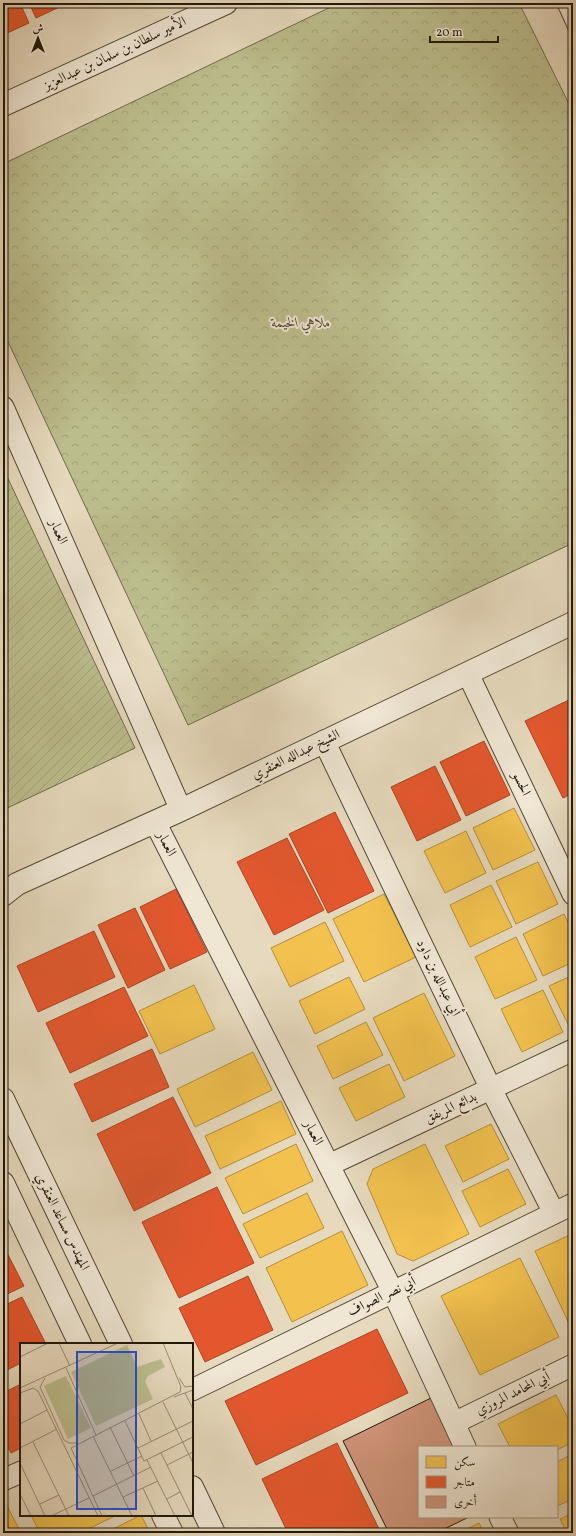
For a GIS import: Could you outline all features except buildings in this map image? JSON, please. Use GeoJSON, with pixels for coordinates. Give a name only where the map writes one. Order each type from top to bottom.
{"type":"FeatureCollection","features":[{"type":"Feature","properties":{"kind":"street","name":"الأمير سلطان بن سلمان بن عبدالعزيز"},"geometry":{"type":"LineString","coordinates":[[3,105],[226,3]]}},
{"type":"Feature","properties":{"kind":"street","name":"العمار"},"geometry":{"type":"LineString","coordinates":[[3,407],[181,810]]}},
{"type":"Feature","properties":{"kind":"street","name":"الشيخ عبدالله العنقري"},"geometry":{"type":"LineString","coordinates":[[8,889],[181,810],[573,623]]}},
{"type":"Feature","properties":{"kind":"street","name":"الحسو"},"geometry":{"type":"LineString","coordinates":[[468,674],[573,894]]}},
{"type":"Feature","properties":{"kind":"street","name":"أبي عبدالله بن داود"},"geometry":{"type":"LineString","coordinates":[[324,741],[491,1089],[554,1214]]}},
{"type":"Feature","properties":{"kind":"street","name":"العمار"},"geometry":{"type":"LineString","coordinates":[[155,822],[393,1292],[465,1446]]}},
{"type":"Feature","properties":{"kind":"street","name":"بدائع المريفق"},"geometry":{"type":"LineString","coordinates":[[329,1165],[573,1050]]}},
{"type":"Feature","properties":{"kind":"street","name":"المهندس مساعد العنقري"},"geometry":{"type":"LineString","coordinates":[[4,1104],[121,1343]]}},
{"type":"Feature","properties":{"kind":"street"},"geometry":{"type":"LineString","coordinates":[[3,1183],[80,1343]]}},
{"type":"Feature","properties":{"kind":"street","name":"أبي نصر الصواف"},"geometry":{"type":"LineString","coordinates":[[193,1390],[573,1204]]}},
{"type":"Feature","properties":{"kind":"street","name":"أبي المحامد المروزي"},"geometry":{"type":"LineString","coordinates":[[454,1423],[573,1365]]}},
{"type":"Feature","properties":{"kind":"street"},"geometry":{"type":"LineString","coordinates":[[3,1480],[20,1472]]}},
{"type":"Feature","properties":{"kind":"street"},"geometry":{"type":"LineString","coordinates":[[193,1489],[214,1533]]}},
{"type":"Feature","properties":{"kind":"street"},"geometry":{"type":"LineString","coordinates":[[164,1516],[172,1533]]}},
{"type":"Feature","properties":{"kind":"street"},"geometry":{"type":"LineString","coordinates":[[500,1518],[508,1533]]}},
{"type":"Feature","properties":{"kind":"lane"},"geometry":{"type":"LineString","coordinates":[[562,3],[573,27]]}},
{"type":"Feature","properties":{"kind":"green space","name":"ملاهي الخيمة"},"geometry":{"type":"Polygon","coordinates":[[[339,3],[519,3],[573,112],[573,543],[188,725],[3,331],[3,164],[339,3]]]}},
{"type":"Feature","properties":{"kind":"green space"},"geometry":{"type":"Polygon","coordinates":[[[3,468],[135,748],[3,810],[3,468]]]}}]}
